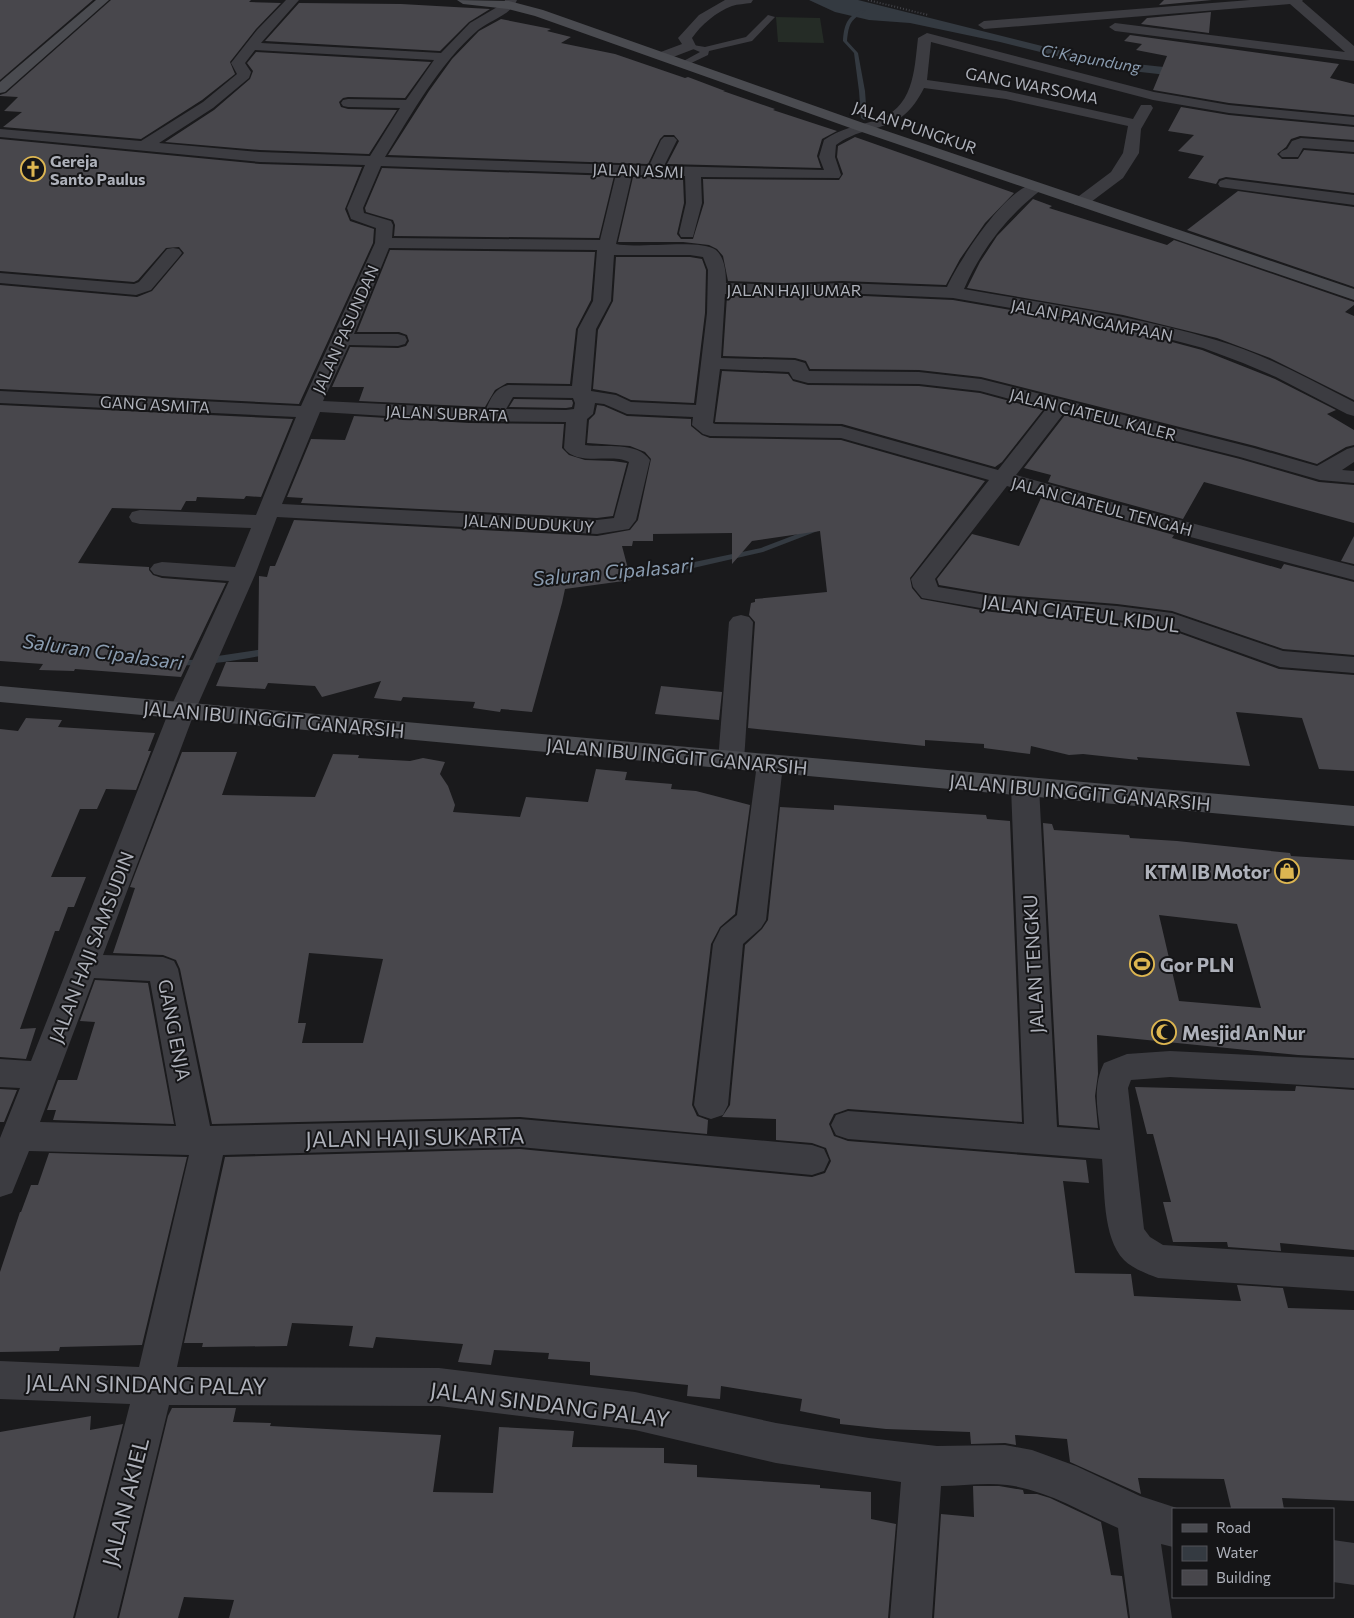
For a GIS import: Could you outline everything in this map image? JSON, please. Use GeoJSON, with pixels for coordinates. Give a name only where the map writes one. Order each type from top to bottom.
{"type":"FeatureCollection","features":[{"type":"Feature","properties":{"kind":"main road"},"geometry":{"type":"LineString","coordinates":[[0,89],[103,0]]}},
{"type":"Feature","properties":{"kind":"main road","name":"JALAN PUNGKUR"},"geometry":{"type":"LineString","coordinates":[[463,0],[510,2],[860,127],[1354,296]]}},
{"type":"Feature","properties":{"kind":"main road","name":"JALAN IBU INGGIT GANARSIH"},"geometry":{"type":"LineString","coordinates":[[0,694],[1354,816]]}},
{"type":"Feature","properties":{"kind":"street"},"geometry":{"type":"LineString","coordinates":[[142,147],[175,128],[233,86],[244,75],[244,72],[238,65],[251,46],[293,0]]}},
{"type":"Feature","properties":{"kind":"street"},"geometry":{"type":"LineString","coordinates":[[663,56],[688,46],[685,38],[689,31],[718,8],[728,3],[747,0]]}},
{"type":"Feature","properties":{"kind":"street"},"geometry":{"type":"LineString","coordinates":[[984,25],[1295,0],[1354,55]]}},
{"type":"Feature","properties":{"kind":"street","name":"JALAN PASUNDAN"},"geometry":{"type":"LineString","coordinates":[[182,711],[243,575],[311,409],[383,243],[385,225],[357,216],[355,208],[375,161],[410,104],[444,57],[475,26],[510,2]]}},
{"type":"Feature","properties":{"kind":"street"},"geometry":{"type":"LineString","coordinates":[[1125,14],[1129,29]]}},
{"type":"Feature","properties":{"kind":"street"},"geometry":{"type":"LineString","coordinates":[[1060,20],[1354,55]]}},
{"type":"Feature","properties":{"kind":"street"},"geometry":{"type":"LineString","coordinates":[[860,127],[890,120],[907,104],[919,83],[925,38],[932,37],[1153,96],[1229,109],[1354,121]]}},
{"type":"Feature","properties":{"kind":"street"},"geometry":{"type":"LineString","coordinates":[[251,46],[444,57]]}},
{"type":"Feature","properties":{"kind":"street","name":"GANG WARSOMA"},"geometry":{"type":"LineString","coordinates":[[919,83],[1006,95],[1137,124]]}},
{"type":"Feature","properties":{"kind":"street"},"geometry":{"type":"LineString","coordinates":[[1081,202],[1117,175],[1131,153],[1134,129],[1153,96]]}},
{"type":"Feature","properties":{"kind":"street"},"geometry":{"type":"LineString","coordinates":[[348,102],[410,104]]}},
{"type":"Feature","properties":{"kind":"street","name":"JALAN ASMI"},"geometry":{"type":"LineString","coordinates":[[0,133],[260,157],[654,171],[834,175],[827,157],[829,143],[838,136],[860,127]]}},
{"type":"Feature","properties":{"kind":"street"},"geometry":{"type":"LineString","coordinates":[[654,171],[669,140]]}},
{"type":"Feature","properties":{"kind":"street"},"geometry":{"type":"LineString","coordinates":[[1287,154],[1293,154],[1297,144],[1301,143],[1354,147]]}},
{"type":"Feature","properties":{"kind":"street"},"geometry":{"type":"LineString","coordinates":[[581,404],[587,329],[602,301],[607,247],[625,170]]}},
{"type":"Feature","properties":{"kind":"street"},"geometry":{"type":"LineString","coordinates":[[687,233],[694,203],[693,172]]}},
{"type":"Feature","properties":{"kind":"street"},"geometry":{"type":"LineString","coordinates":[[1226,184],[1354,200]]}},
{"type":"Feature","properties":{"kind":"street"},"geometry":{"type":"LineString","coordinates":[[953,293],[964,269],[999,219],[1035,187]]}},
{"type":"Feature","properties":{"kind":"street"},"geometry":{"type":"LineString","coordinates":[[383,243],[607,247]]}},
{"type":"Feature","properties":{"kind":"street","name":"JALAN HAJI UMAR"},"geometry":{"type":"LineString","coordinates":[[607,247],[704,251],[710,254],[717,270],[717,288],[953,293]]}},
{"type":"Feature","properties":{"kind":"street"},"geometry":{"type":"LineString","coordinates":[[0,278],[136,290],[145,286],[173,253]]}},
{"type":"Feature","properties":{"kind":"street"},"geometry":{"type":"LineString","coordinates":[[704,411],[711,363],[717,288]]}},
{"type":"Feature","properties":{"kind":"street","name":"JALAN PANGAMPAAN"},"geometry":{"type":"LineString","coordinates":[[953,293],[1131,324],[1210,344],[1283,373],[1354,410]]}},
{"type":"Feature","properties":{"kind":"street"},"geometry":{"type":"LineString","coordinates":[[342,339],[398,340]]}},
{"type":"Feature","properties":{"kind":"street","name":"JALAN CIATEUL KALER"},"geometry":{"type":"LineString","coordinates":[[711,363],[795,366],[798,367],[801,376],[919,378],[981,385],[1247,452],[1320,474],[1354,478]]}},
{"type":"Feature","properties":{"kind":"street","name":"GANG ASMITA"},"geometry":{"type":"LineString","coordinates":[[0,396],[311,409]]}},
{"type":"Feature","properties":{"kind":"street","name":"JALAN SUBRATA"},"geometry":{"type":"LineString","coordinates":[[311,409],[494,415],[609,399],[627,408],[704,411]]}},
{"type":"Feature","properties":{"kind":"street","name":"JALAN DUDUKUY"},"geometry":{"type":"LineString","coordinates":[[266,516],[598,527],[622,524],[625,520],[640,460],[631,456],[583,451],[574,448],[581,404]]}},
{"type":"Feature","properties":{"kind":"street"},"geometry":{"type":"LineString","coordinates":[[1004,479],[1059,406]]}},
{"type":"Feature","properties":{"kind":"street","name":"JALAN CIATEUL TENGAH"},"geometry":{"type":"LineString","coordinates":[[704,411],[702,425],[710,430],[841,432],[1004,479],[1354,573]]}},
{"type":"Feature","properties":{"kind":"street"},"geometry":{"type":"LineString","coordinates":[[1320,474],[1354,453]]}},
{"type":"Feature","properties":{"kind":"street","name":"JALAN CIATEUL KIDUL"},"geometry":{"type":"LineString","coordinates":[[1004,479],[923,579],[925,587],[930,593],[992,603],[1117,613],[1172,620],[1280,659],[1354,665]]}},
{"type":"Feature","properties":{"kind":"street"},"geometry":{"type":"LineString","coordinates":[[140,517],[266,516]]}},
{"type":"Feature","properties":{"kind":"street"},"geometry":{"type":"LineString","coordinates":[[162,569],[243,575]]}},
{"type":"Feature","properties":{"kind":"street"},"geometry":{"type":"LineString","coordinates":[[731,761],[741,622]]}},
{"type":"Feature","properties":{"kind":"street","name":"JALAN HAJI SAMSUDIN"},"geometry":{"type":"LineString","coordinates":[[0,1182],[182,711]]}},
{"type":"Feature","properties":{"kind":"street"},"geometry":{"type":"LineString","coordinates":[[711,1105],[729,938],[736,929],[744,926],[751,920],[770,764]]}},
{"type":"Feature","properties":{"kind":"street","name":"JALAN TENGKU"},"geometry":{"type":"LineString","coordinates":[[1025,787],[1041,1140]]}},
{"type":"Feature","properties":{"kind":"street","name":"GANG ENJA"},"geometry":{"type":"LineString","coordinates":[[84,965],[135,970],[162,968],[203,1141]]}},
{"type":"Feature","properties":{"kind":"street"},"geometry":{"type":"LineString","coordinates":[[1354,1074],[1170,1064],[1127,1067],[1114,1073],[1112,1088],[1127,1234],[1137,1249],[1158,1261],[1354,1274]]}},
{"type":"Feature","properties":{"kind":"street"},"geometry":{"type":"LineString","coordinates":[[0,1073],[41,1075]]}},
{"type":"Feature","properties":{"kind":"street"},"geometry":{"type":"LineString","coordinates":[[848,1125],[1118,1146]]}},
{"type":"Feature","properties":{"kind":"street","name":"JALAN HAJI SUKARTA"},"geometry":{"type":"LineString","coordinates":[[18,1136],[203,1141],[520,1133],[812,1160]]}},
{"type":"Feature","properties":{"kind":"street","name":"JALAN AKIEL"},"geometry":{"type":"LineString","coordinates":[[96,1618],[154,1386],[203,1141]]}},
{"type":"Feature","properties":{"kind":"street","name":"JALAN SINDANG PALAY"},"geometry":{"type":"LineString","coordinates":[[0,1380],[154,1386],[439,1388],[635,1410],[776,1443],[869,1458],[922,1465],[1005,1465],[1032,1470],[1062,1480],[1094,1497],[1155,1521]]}},
{"type":"Feature","properties":{"kind":"street"},"geometry":{"type":"LineString","coordinates":[[911,1618],[922,1465]]}},
{"type":"Feature","properties":{"kind":"street"},"geometry":{"type":"LineString","coordinates":[[1151,1618],[1155,1521]]}},
{"type":"Feature","properties":{"kind":"street"},"geometry":{"type":"LineString","coordinates":[[1334,1561],[1354,1564]]}},
{"type":"Feature","properties":{"kind":"lane"},"geometry":{"type":"LineString","coordinates":[[688,46],[704,50],[749,39],[771,17]]}},
{"type":"Feature","properties":{"kind":"lane"},"geometry":{"type":"LineString","coordinates":[[684,63],[705,53],[704,50]]}},
{"type":"Feature","properties":{"kind":"path"},"geometry":{"type":"LineString","coordinates":[[868,0],[925,15],[984,25]]}},
{"type":"Feature","properties":{"kind":"shaded area"},"geometry":{"type":"Polygon","coordinates":[[[776,17],[820,18],[824,43],[778,42],[776,17]]]}},
{"type":"Feature","properties":{"kind":"water","name":"Ci Kapundung"},"geometry":{"type":"Polygon","coordinates":[[[809,0],[858,0],[1058,50],[1127,63],[1246,76],[1176,76],[1105,68],[1000,42],[910,23],[869,20],[835,12],[809,0]]]}},
{"type":"Feature","properties":{"kind":"building"},"geometry":{"type":"Polygon","coordinates":[[[0,0],[93,0],[0,80],[0,0]]]}},
{"type":"Feature","properties":{"kind":"building"},"geometry":{"type":"Polygon","coordinates":[[[111,0],[251,0],[249,2],[281,3],[256,29],[230,62],[235,74],[202,100],[141,139],[3,127],[22,112],[4,111],[18,97],[0,95],[6,93],[111,0]]]}},
{"type":"Feature","properties":{"kind":"building"},"geometry":{"type":"Polygon","coordinates":[[[1164,0],[1212,0],[1159,5],[1164,0]]]}},
{"type":"Feature","properties":{"kind":"building"},"geometry":{"type":"Polygon","coordinates":[[[299,3],[401,4],[490,9],[469,22],[440,51],[265,41],[299,3]]]}},
{"type":"Feature","properties":{"kind":"building"},"geometry":{"type":"Polygon","coordinates":[[[1211,12],[1209,33],[1141,24],[1147,18],[1211,12]]]}},
{"type":"Feature","properties":{"kind":"building"},"geometry":{"type":"Polygon","coordinates":[[[501,19],[551,29],[547,31],[571,37],[561,43],[615,54],[685,78],[688,77],[775,109],[773,110],[837,131],[822,139],[817,156],[821,168],[667,164],[679,141],[674,135],[664,135],[660,139],[648,164],[388,155],[452,59],[479,31],[501,19]]]}},
{"type":"Feature","properties":{"kind":"building"},"geometry":{"type":"Polygon","coordinates":[[[1130,35],[1339,64],[1330,78],[1354,84],[1354,115],[1229,103],[1153,90],[1167,56],[1136,50],[1142,44],[1124,41],[1130,35]]]}},
{"type":"Feature","properties":{"kind":"building"},"geometry":{"type":"Polygon","coordinates":[[[256,52],[431,62],[405,98],[348,97],[343,98],[339,102],[341,107],[348,109],[397,110],[369,154],[260,150],[165,142],[214,110],[250,79],[253,71],[247,63],[256,52]]]}},
{"type":"Feature","properties":{"kind":"building"},"geometry":{"type":"Polygon","coordinates":[[[1181,107],[1229,115],[1354,127],[1354,140],[1300,136],[1291,139],[1286,147],[1277,154],[1282,159],[1298,159],[1304,150],[1354,154],[1354,193],[1226,177],[1219,179],[1216,184],[1188,178],[1204,156],[1178,151],[1194,135],[1168,131],[1181,107]]]}},
{"type":"Feature","properties":{"kind":"building"},"geometry":{"type":"Polygon","coordinates":[[[855,137],[1014,193],[985,223],[960,259],[946,285],[842,281],[783,283],[728,281],[723,256],[717,249],[709,245],[683,242],[618,242],[633,177],[683,178],[684,203],[677,234],[681,239],[693,239],[704,203],[703,179],[839,180],[843,174],[837,157],[838,146],[855,137]]]}},
{"type":"Feature","properties":{"kind":"building"},"geometry":{"type":"Polygon","coordinates":[[[0,139],[260,164],[362,167],[345,209],[350,221],[374,229],[373,243],[299,404],[0,389],[0,285],[137,297],[152,291],[184,253],[179,247],[166,248],[138,280],[134,282],[0,271],[0,139]]]}},
{"type":"Feature","properties":{"kind":"building"},"geometry":{"type":"Polygon","coordinates":[[[382,168],[614,176],[599,238],[394,236],[395,225],[393,220],[366,212],[365,208],[382,168]]]}},
{"type":"Feature","properties":{"kind":"building"},"geometry":{"type":"Polygon","coordinates":[[[1238,191],[1354,207],[1354,287],[1187,230],[1238,191]]]}},
{"type":"Feature","properties":{"kind":"building"},"geometry":{"type":"Polygon","coordinates":[[[1033,199],[1052,206],[1049,208],[1167,245],[1174,240],[1354,302],[1354,305],[1345,312],[1354,316],[1354,400],[1270,358],[1217,338],[1123,315],[967,288],[980,262],[997,236],[1033,199]]]}},
{"type":"Feature","properties":{"kind":"building"},"geometry":{"type":"Polygon","coordinates":[[[390,250],[595,252],[591,300],[576,329],[570,384],[507,383],[495,390],[485,407],[359,401],[364,387],[332,387],[350,347],[398,348],[406,346],[409,341],[407,335],[399,332],[357,332],[390,250]]]}},
{"type":"Feature","properties":{"kind":"building"},"geometry":{"type":"Polygon","coordinates":[[[616,257],[690,257],[702,259],[706,270],[705,313],[694,403],[631,400],[616,393],[593,389],[598,330],[613,301],[616,257]]]}},
{"type":"Feature","properties":{"kind":"building"},"geometry":{"type":"Polygon","coordinates":[[[842,295],[953,300],[1131,331],[1202,350],[1275,379],[1336,410],[1327,414],[1354,430],[1354,445],[1346,447],[1317,464],[1255,446],[981,377],[919,370],[810,369],[806,361],[795,358],[723,356],[727,296],[842,295]]]}},
{"type":"Feature","properties":{"kind":"building"},"geometry":{"type":"Polygon","coordinates":[[[722,371],[788,374],[793,381],[808,385],[919,386],[980,393],[1043,410],[1002,462],[995,467],[842,424],[715,422],[722,371]]]}},
{"type":"Feature","properties":{"kind":"building"},"geometry":{"type":"Polygon","coordinates":[[[514,399],[572,400],[573,403],[572,407],[566,408],[509,407],[514,399]]]}},
{"type":"Feature","properties":{"kind":"building"},"geometry":{"type":"Polygon","coordinates":[[[0,405],[293,419],[261,497],[246,496],[244,499],[197,497],[196,501],[186,501],[181,510],[112,508],[78,563],[149,567],[153,575],[162,578],[226,583],[181,677],[75,669],[74,671],[39,670],[43,664],[0,661],[0,405]]]}},
{"type":"Feature","properties":{"kind":"building"},"geometry":{"type":"Polygon","coordinates":[[[597,405],[627,416],[691,419],[691,426],[702,435],[710,438],[841,440],[985,481],[910,578],[912,588],[921,599],[992,612],[1117,622],[1168,629],[1279,669],[1354,675],[1354,771],[1319,769],[1302,718],[1236,712],[1250,766],[1137,757],[1138,760],[1083,754],[1069,755],[1031,746],[1030,754],[984,748],[984,744],[925,740],[925,746],[748,728],[755,622],[749,615],[751,603],[755,602],[755,599],[827,592],[820,531],[752,541],[732,564],[732,533],[653,534],[653,541],[633,541],[632,546],[622,546],[631,580],[565,589],[532,712],[501,709],[500,712],[473,708],[475,702],[403,697],[401,701],[374,698],[381,681],[322,697],[315,686],[268,683],[265,689],[216,686],[226,662],[258,662],[259,576],[267,577],[270,566],[275,566],[294,520],[597,536],[630,530],[638,520],[651,459],[645,452],[630,446],[587,443],[589,420],[595,414],[597,405]]]}},
{"type":"Feature","properties":{"kind":"building"},"geometry":{"type":"Polygon","coordinates":[[[1065,415],[1240,459],[1319,482],[1354,485],[1354,523],[1204,482],[1183,519],[1048,482],[1051,475],[1024,468],[1065,415]]]}},
{"type":"Feature","properties":{"kind":"building"},"geometry":{"type":"Polygon","coordinates":[[[354,416],[469,423],[564,424],[562,448],[569,455],[585,460],[627,463],[613,516],[597,518],[301,503],[303,498],[287,497],[311,439],[345,440],[354,416]]]}},
{"type":"Feature","properties":{"kind":"building"},"geometry":{"type":"Polygon","coordinates":[[[1041,498],[1174,535],[1172,538],[1281,569],[1284,564],[1354,582],[1354,655],[1283,649],[1172,611],[1117,604],[992,594],[939,585],[937,579],[972,534],[1019,546],[1041,498]]]}},
{"type":"Feature","properties":{"kind":"building"},"geometry":{"type":"Polygon","coordinates":[[[1354,536],[1354,564],[1341,561],[1354,536]]]}},
{"type":"Feature","properties":{"kind":"building"},"geometry":{"type":"Polygon","coordinates":[[[661,686],[722,692],[719,720],[655,714],[661,686]]]}},
{"type":"Feature","properties":{"kind":"building"},"geometry":{"type":"Polygon","coordinates":[[[26,718],[62,720],[58,727],[155,733],[148,751],[151,751],[136,790],[106,789],[97,809],[80,809],[51,877],[86,877],[74,907],[68,907],[59,931],[55,931],[20,1029],[36,1028],[26,1059],[0,1057],[0,729],[18,731],[26,718]]]}},
{"type":"Feature","properties":{"kind":"building"},"geometry":{"type":"Polygon","coordinates":[[[182,752],[237,752],[222,795],[315,797],[333,754],[359,755],[358,758],[410,761],[423,758],[445,762],[440,774],[448,786],[455,805],[453,812],[520,817],[526,797],[588,802],[596,769],[627,772],[625,780],[672,784],[671,789],[696,791],[750,805],[735,914],[720,927],[711,944],[692,1105],[697,1116],[708,1120],[707,1134],[520,1117],[212,1124],[180,969],[176,960],[163,955],[113,953],[135,888],[130,887],[182,752]],[[309,953],[298,1023],[306,1023],[302,1043],[363,1043],[383,959],[309,953]]]}},
{"type":"Feature","properties":{"kind":"building"},"geometry":{"type":"Polygon","coordinates":[[[834,805],[986,815],[987,819],[1010,821],[1022,1122],[848,1109],[834,1114],[829,1124],[834,1136],[848,1141],[1086,1160],[1089,1183],[1063,1181],[1075,1273],[1131,1274],[1134,1296],[1241,1301],[1237,1285],[1283,1288],[1288,1308],[1354,1310],[1354,1501],[1282,1498],[1284,1508],[1231,1508],[1224,1479],[1138,1478],[1141,1494],[1070,1462],[1067,1439],[1015,1435],[1016,1445],[1005,1443],[971,1444],[970,1432],[886,1429],[840,1424],[840,1419],[800,1411],[802,1399],[721,1386],[720,1399],[687,1396],[688,1385],[590,1375],[590,1362],[548,1359],[549,1353],[494,1350],[491,1365],[458,1362],[463,1344],[376,1337],[373,1348],[349,1346],[353,1326],[292,1323],[287,1346],[202,1347],[203,1343],[184,1343],[225,1157],[520,1149],[812,1177],[825,1173],[831,1161],[826,1148],[812,1143],[776,1140],[776,1119],[722,1117],[730,1105],[745,945],[762,929],[768,920],[780,807],[834,810],[834,805]]]}},
{"type":"Feature","properties":{"kind":"building"},"geometry":{"type":"Polygon","coordinates":[[[1043,823],[1052,824],[1054,830],[1129,835],[1130,838],[1290,853],[1291,856],[1354,860],[1354,1058],[1298,1055],[1097,1035],[1098,1074],[1095,1096],[1098,1128],[1059,1125],[1043,823]],[[1159,915],[1179,1001],[1261,1008],[1237,924],[1159,915]]]}},
{"type":"Feature","properties":{"kind":"building"},"geometry":{"type":"Polygon","coordinates":[[[95,980],[148,983],[174,1124],[53,1120],[56,1110],[47,1110],[58,1080],[77,1080],[95,1022],[80,1021],[95,980]]]}},
{"type":"Feature","properties":{"kind":"building"},"geometry":{"type":"Polygon","coordinates":[[[1296,1086],[1354,1090],[1354,1250],[1280,1243],[1281,1251],[1228,1247],[1227,1242],[1173,1242],[1163,1202],[1171,1202],[1153,1134],[1147,1134],[1135,1087],[1295,1091],[1296,1086]]]}},
{"type":"Feature","properties":{"kind":"building"},"geometry":{"type":"Polygon","coordinates":[[[0,1089],[17,1090],[4,1122],[0,1122],[0,1089]]]}},
{"type":"Feature","properties":{"kind":"building"},"geometry":{"type":"Polygon","coordinates":[[[49,1153],[187,1157],[142,1345],[60,1347],[59,1351],[0,1352],[0,1272],[31,1185],[38,1185],[49,1153]]]}},
{"type":"Feature","properties":{"kind":"building"},"geometry":{"type":"Polygon","coordinates":[[[172,1408],[236,1408],[233,1422],[271,1423],[270,1426],[441,1435],[433,1492],[493,1493],[499,1427],[574,1431],[572,1447],[664,1448],[664,1463],[697,1465],[697,1477],[820,1485],[820,1488],[871,1492],[871,1519],[896,1524],[888,1618],[229,1618],[234,1600],[184,1597],[178,1618],[119,1618],[168,1416],[172,1408]]]}},
{"type":"Feature","properties":{"kind":"building"},"geometry":{"type":"Polygon","coordinates":[[[91,1416],[90,1430],[123,1424],[73,1618],[0,1618],[0,1432],[91,1416]]]}},
{"type":"Feature","properties":{"kind":"building"},"geometry":{"type":"Polygon","coordinates":[[[973,1486],[999,1486],[1023,1490],[1024,1494],[1037,1494],[1050,1498],[1101,1522],[1111,1575],[1122,1576],[1128,1618],[934,1618],[941,1514],[974,1517],[973,1486]]]}},
{"type":"Feature","properties":{"kind":"waterway","name":"Saluran Cipalasari"},"geometry":{"type":"LineString","coordinates":[[864,11],[858,13],[848,22],[845,41],[856,53],[864,118]]}},
{"type":"Feature","properties":{"kind":"waterway","name":"Saluran Cipalasari"},"geometry":{"type":"LineString","coordinates":[[617,572],[680,568],[763,550],[824,527]]}},
{"type":"Feature","properties":{"kind":"waterway","name":"Saluran Cipalasari"},"geometry":{"type":"LineString","coordinates":[[174,663],[191,663],[271,651]]}},
{"type":"Feature","properties":{"kind":"place","name":"Gereja Santo Paulus"},"geometry":{"type":"Point","coordinates":[33,169]}},
{"type":"Feature","properties":{"kind":"place","name":"KTM IB Motor"},"geometry":{"type":"Point","coordinates":[1287,871]}},
{"type":"Feature","properties":{"kind":"place","name":"Gor PLN"},"geometry":{"type":"Point","coordinates":[1142,964]}},
{"type":"Feature","properties":{"kind":"place","name":"Mesjid An Nur"},"geometry":{"type":"Point","coordinates":[1164,1032]}}]}
